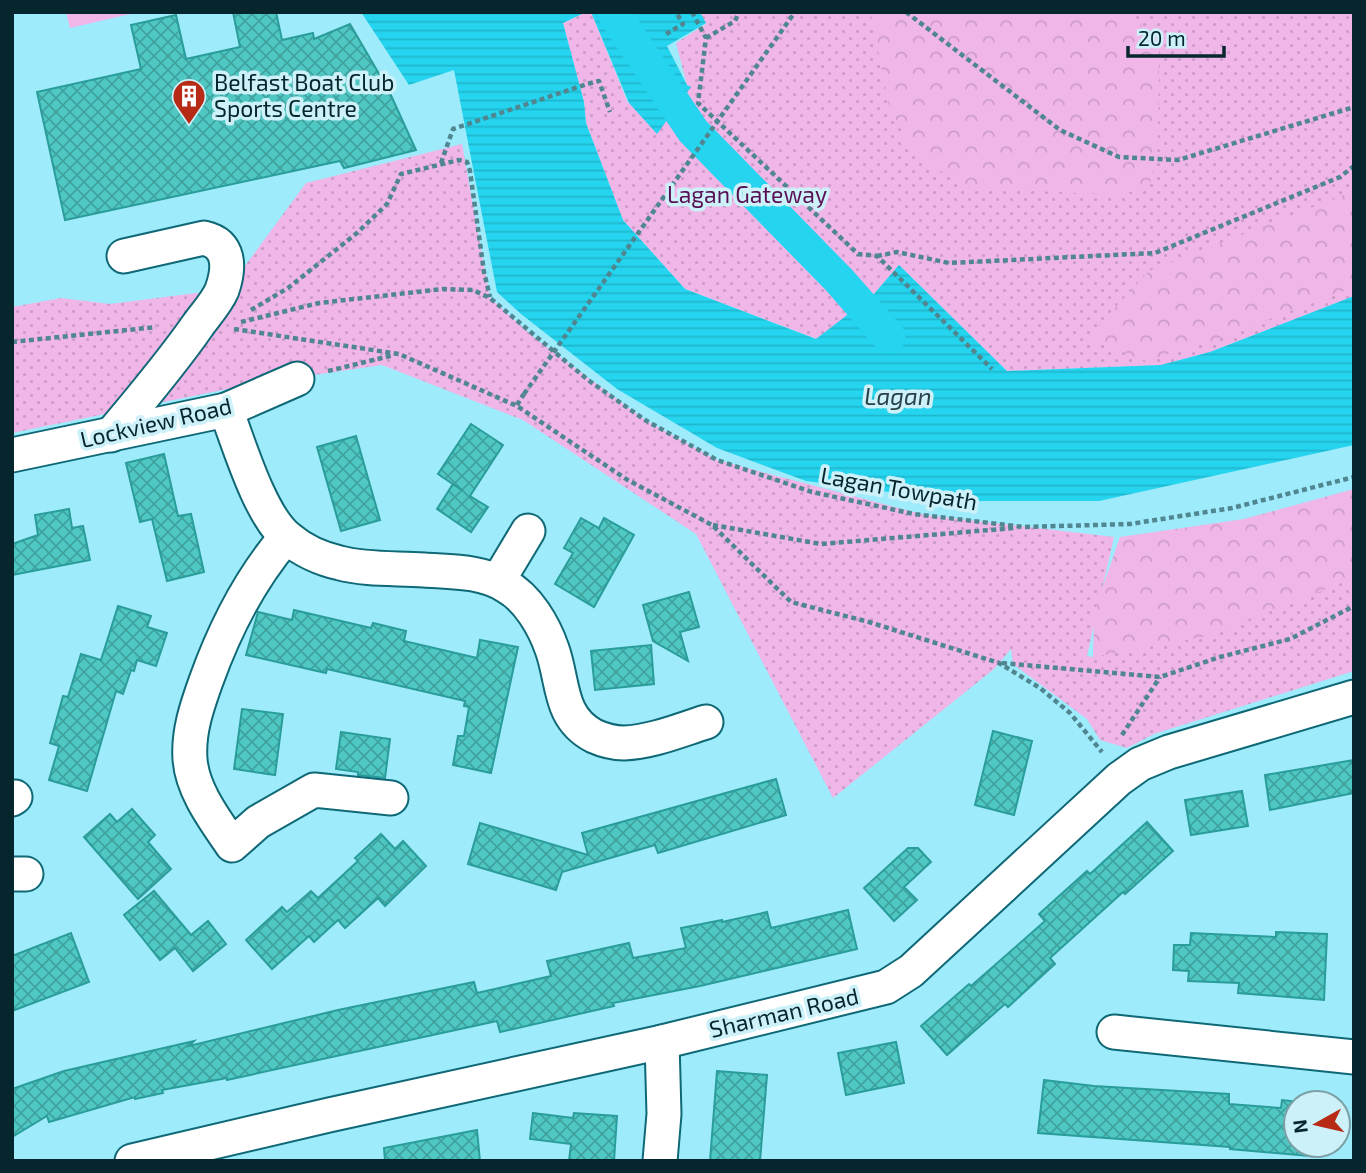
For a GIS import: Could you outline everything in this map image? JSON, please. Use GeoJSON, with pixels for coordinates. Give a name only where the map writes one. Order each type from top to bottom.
{"type":"FeatureCollection","features":[{"type":"Feature","properties":{"kind":"street"},"geometry":{"type":"LineString","coordinates":[[111,435],[172,363],[212,324],[227,272],[225,253],[216,241],[204,238],[124,256]]}},
{"type":"Feature","properties":{"kind":"street","name":"Lockview Road"},"geometry":{"type":"LineString","coordinates":[[12,455],[226,410],[297,379]]}},
{"type":"Feature","properties":{"kind":"street"},"geometry":{"type":"LineString","coordinates":[[226,410],[261,497],[270,516],[286,537],[310,552],[341,564],[482,574],[498,580],[525,602],[540,623],[552,650],[564,704],[572,719],[602,740],[624,743],[654,738],[706,722]]}},
{"type":"Feature","properties":{"kind":"street"},"geometry":{"type":"LineString","coordinates":[[498,580],[528,531]]}},
{"type":"Feature","properties":{"kind":"street"},"geometry":{"type":"LineString","coordinates":[[286,537],[263,564],[240,602],[217,649],[201,694],[191,727],[190,761],[199,792],[232,845],[258,822],[314,790],[391,798]]}},
{"type":"Feature","properties":{"kind":"street","name":"Sharman Road"},"geometry":{"type":"LineString","coordinates":[[132,1161],[662,1042],[886,987],[911,971],[1113,769],[1140,764],[1169,752],[1354,697]]}},
{"type":"Feature","properties":{"kind":"street"},"geometry":{"type":"LineString","coordinates":[[1114,1032],[1354,1057]]}},
{"type":"Feature","properties":{"kind":"street"},"geometry":{"type":"LineString","coordinates":[[660,1161],[664,1114],[662,1042]]}},
{"type":"Feature","properties":{"kind":"path"},"geometry":{"type":"LineString","coordinates":[[666,34],[683,24],[676,12]]}},
{"type":"Feature","properties":{"kind":"path"},"geometry":{"type":"LineString","coordinates":[[692,12],[706,38],[698,103],[858,254],[877,256],[897,252],[949,263],[1155,253],[1340,177],[1354,166]]}},
{"type":"Feature","properties":{"kind":"path"},"geometry":{"type":"LineString","coordinates":[[706,38],[735,21],[739,12]]}},
{"type":"Feature","properties":{"kind":"path"},"geometry":{"type":"LineString","coordinates":[[517,406],[795,12]]}},
{"type":"Feature","properties":{"kind":"path"},"geometry":{"type":"LineString","coordinates":[[906,12],[1060,130],[1119,157],[1178,160],[1354,107]]}},
{"type":"Feature","properties":{"kind":"path"},"geometry":{"type":"LineString","coordinates":[[441,163],[453,129],[587,84],[599,81],[610,112]]}},
{"type":"Feature","properties":{"kind":"path"},"geometry":{"type":"LineString","coordinates":[[212,324],[288,288],[357,233],[387,204],[401,174],[459,160],[467,162],[470,171],[490,298]]}},
{"type":"Feature","properties":{"kind":"path"},"geometry":{"type":"LineString","coordinates":[[877,256],[992,369]]}},
{"type":"Feature","properties":{"kind":"path"},"geometry":{"type":"LineString","coordinates":[[12,342],[212,324],[319,303],[443,289],[472,290],[490,298]]}},
{"type":"Feature","properties":{"kind":"path","name":"Lagan Towpath"},"geometry":{"type":"LineString","coordinates":[[490,298],[588,380],[645,420],[717,460],[825,495],[914,514],[1024,527],[1130,524],[1231,508],[1354,477]]}},
{"type":"Feature","properties":{"kind":"path"},"geometry":{"type":"LineString","coordinates":[[212,324],[399,354],[517,406],[626,479],[712,525],[791,602],[869,622],[999,663],[1160,677],[1220,657],[1290,639],[1354,606]]}},
{"type":"Feature","properties":{"kind":"path"},"geometry":{"type":"LineString","coordinates":[[297,379],[399,354]]}},
{"type":"Feature","properties":{"kind":"path"},"geometry":{"type":"LineString","coordinates":[[712,525],[821,544],[1024,527]]}},
{"type":"Feature","properties":{"kind":"path"},"geometry":{"type":"LineString","coordinates":[[999,663],[1040,688],[1070,713],[1113,769],[1160,677]]}},
{"type":"Feature","properties":{"kind":"green space"},"geometry":{"type":"Polygon","coordinates":[[[66,12],[139,12],[70,28],[66,12]]]}},
{"type":"Feature","properties":{"kind":"green space","name":"Lagan Gateway"},"geometry":{"type":"Polygon","coordinates":[[[591,12],[628,103],[691,87],[687,85],[676,43],[706,24],[700,12],[1354,12],[1354,296],[1210,352],[1161,365],[1007,371],[899,265],[873,295],[817,339],[685,289],[623,220],[586,123],[584,102],[563,23],[591,12]]]}},
{"type":"Feature","properties":{"kind":"green space"},"geometry":{"type":"Polygon","coordinates":[[[872,12],[1132,12],[1159,50],[1158,146],[1149,189],[1112,195],[969,187],[915,157],[889,106],[872,12]]]}},
{"type":"Feature","properties":{"kind":"green space"},"geometry":{"type":"Polygon","coordinates":[[[462,144],[490,298],[536,339],[645,420],[717,460],[925,515],[1114,537],[1087,656],[1093,657],[1354,578],[1354,671],[1154,734],[1127,748],[1100,740],[1087,719],[1013,664],[1011,649],[994,669],[833,798],[696,534],[523,420],[382,365],[252,384],[12,433],[12,307],[61,298],[110,304],[228,289],[306,183],[462,144]]]}},
{"type":"Feature","properties":{"kind":"green space"},"geometry":{"type":"Polygon","coordinates":[[[1354,191],[1354,287],[1215,340],[1146,361],[1087,338],[1149,271],[1354,191]]]}},
{"type":"Feature","properties":{"kind":"green space"},"geometry":{"type":"Polygon","coordinates":[[[1354,489],[1354,578],[1208,636],[1093,657],[1094,612],[1120,537],[1244,519],[1354,489]]]}},
{"type":"Feature","properties":{"kind":"water","name":"Lagan"},"geometry":{"type":"Polygon","coordinates":[[[361,12],[586,12],[563,23],[584,102],[586,123],[623,220],[685,289],[816,339],[873,295],[899,265],[1007,371],[1161,365],[1210,352],[1354,296],[1354,445],[1099,501],[957,501],[806,481],[717,448],[617,389],[497,292],[454,70],[409,85],[361,12]]]}},
{"type":"Feature","properties":{"kind":"water"},"geometry":{"type":"Polygon","coordinates":[[[591,12],[700,12],[706,23],[667,46],[687,85],[691,87],[657,134],[629,103],[591,12]]]}},
{"type":"Feature","properties":{"kind":"building","name":"Belfast Boat Club Sports Centre"},"geometry":{"type":"Polygon","coordinates":[[[233,12],[276,12],[282,40],[313,33],[314,39],[350,24],[389,91],[416,150],[344,168],[340,161],[65,220],[37,92],[141,69],[131,25],[176,15],[186,59],[240,47],[233,12]]]}},
{"type":"Feature","properties":{"kind":"building"},"geometry":{"type":"Polygon","coordinates":[[[471,424],[503,445],[470,496],[488,507],[471,532],[437,509],[453,484],[438,474],[471,424]]]}},
{"type":"Feature","properties":{"kind":"building"},"geometry":{"type":"Polygon","coordinates":[[[356,436],[380,520],[341,531],[317,447],[356,436]]]}},
{"type":"Feature","properties":{"kind":"building"},"geometry":{"type":"Polygon","coordinates":[[[164,454],[178,516],[191,514],[204,572],[167,581],[152,519],[140,522],[126,463],[164,454]]]}},
{"type":"Feature","properties":{"kind":"building"},"geometry":{"type":"Polygon","coordinates":[[[69,509],[72,528],[83,526],[90,560],[12,575],[12,544],[38,535],[35,515],[69,509]]]}},
{"type":"Feature","properties":{"kind":"building"},"geometry":{"type":"Polygon","coordinates":[[[581,518],[599,528],[604,518],[634,535],[594,607],[555,584],[573,553],[564,548],[581,518]]]}},
{"type":"Feature","properties":{"kind":"building"},"geometry":{"type":"Polygon","coordinates":[[[689,592],[699,627],[680,632],[688,661],[653,641],[643,605],[689,592]]]}},
{"type":"Feature","properties":{"kind":"building"},"geometry":{"type":"Polygon","coordinates":[[[118,606],[151,616],[147,627],[167,633],[156,666],[137,660],[123,694],[116,691],[87,791],[49,780],[59,746],[50,743],[63,696],[68,697],[81,654],[101,660],[118,606]]]}},
{"type":"Feature","properties":{"kind":"building"},"geometry":{"type":"Polygon","coordinates":[[[294,610],[371,628],[373,623],[406,631],[404,641],[477,658],[480,640],[518,647],[491,773],[453,765],[458,736],[464,736],[469,707],[464,706],[465,701],[327,669],[326,673],[246,655],[258,612],[292,620],[294,610]]]}},
{"type":"Feature","properties":{"kind":"building"},"geometry":{"type":"Polygon","coordinates":[[[651,645],[654,684],[595,690],[591,651],[651,645]]]}},
{"type":"Feature","properties":{"kind":"building"},"geometry":{"type":"Polygon","coordinates":[[[242,709],[283,714],[275,775],[234,769],[242,709]]]}},
{"type":"Feature","properties":{"kind":"building"},"geometry":{"type":"Polygon","coordinates":[[[993,731],[1032,741],[1014,815],[975,805],[993,731]]]}},
{"type":"Feature","properties":{"kind":"building"},"geometry":{"type":"Polygon","coordinates":[[[341,732],[390,739],[385,778],[336,769],[341,732]]]}},
{"type":"Feature","properties":{"kind":"building"},"geometry":{"type":"Polygon","coordinates":[[[1354,760],[1354,793],[1270,810],[1265,775],[1354,760]]]}},
{"type":"Feature","properties":{"kind":"building"},"geometry":{"type":"Polygon","coordinates":[[[776,779],[786,815],[658,853],[655,845],[562,872],[556,890],[468,864],[480,823],[588,855],[582,833],[776,779]]]}},
{"type":"Feature","properties":{"kind":"building"},"geometry":{"type":"Polygon","coordinates":[[[1242,791],[1248,826],[1191,835],[1185,800],[1242,791]]]}},
{"type":"Feature","properties":{"kind":"building"},"geometry":{"type":"Polygon","coordinates":[[[132,809],[155,835],[148,842],[171,869],[138,899],[84,837],[110,814],[117,822],[132,809]]]}},
{"type":"Feature","properties":{"kind":"building"},"geometry":{"type":"Polygon","coordinates":[[[1147,822],[1173,851],[1050,958],[1055,964],[1008,1007],[1005,1004],[947,1055],[921,1026],[1045,921],[1039,914],[1087,871],[1090,874],[1147,822]]]}},
{"type":"Feature","properties":{"kind":"building"},"geometry":{"type":"Polygon","coordinates":[[[381,834],[395,849],[403,841],[426,866],[385,906],[378,898],[345,928],[338,920],[314,942],[309,936],[272,969],[246,940],[282,907],[287,912],[311,891],[318,898],[358,861],[355,858],[381,834]]]}},
{"type":"Feature","properties":{"kind":"building"},"geometry":{"type":"Polygon","coordinates":[[[908,848],[918,848],[931,862],[904,887],[917,900],[894,921],[864,888],[908,848]]]}},
{"type":"Feature","properties":{"kind":"building"},"geometry":{"type":"Polygon","coordinates":[[[154,891],[191,935],[208,921],[226,944],[193,971],[175,948],[160,960],[124,915],[154,891]]]}},
{"type":"Feature","properties":{"kind":"building"},"geometry":{"type":"Polygon","coordinates":[[[848,910],[857,949],[700,986],[613,1003],[614,1006],[500,1032],[497,1021],[227,1080],[162,1090],[163,1093],[135,1097],[49,1122],[47,1116],[12,1137],[12,1089],[64,1071],[474,982],[477,993],[551,976],[547,961],[629,943],[633,958],[686,948],[681,928],[767,912],[771,928],[848,910]]]}},
{"type":"Feature","properties":{"kind":"building"},"geometry":{"type":"Polygon","coordinates":[[[1276,932],[1327,934],[1324,1000],[1238,993],[1239,983],[1188,981],[1189,971],[1173,970],[1174,945],[1190,945],[1191,933],[1276,937],[1276,932]]]}},
{"type":"Feature","properties":{"kind":"building"},"geometry":{"type":"Polygon","coordinates":[[[71,933],[89,982],[12,1011],[12,956],[71,933]]]}},
{"type":"Feature","properties":{"kind":"building"},"geometry":{"type":"Polygon","coordinates":[[[896,1042],[904,1083],[846,1095],[838,1053],[896,1042]]]}},
{"type":"Feature","properties":{"kind":"building"},"geometry":{"type":"Polygon","coordinates":[[[717,1071],[767,1075],[760,1161],[710,1161],[717,1071]]]}},
{"type":"Feature","properties":{"kind":"building"},"geometry":{"type":"Polygon","coordinates":[[[1044,1080],[1094,1086],[1229,1094],[1229,1104],[1281,1108],[1282,1100],[1282,1154],[1230,1147],[1038,1133],[1044,1080]]]}},
{"type":"Feature","properties":{"kind":"building"},"geometry":{"type":"Polygon","coordinates":[[[533,1113],[573,1118],[574,1113],[617,1116],[614,1161],[569,1161],[571,1144],[530,1139],[533,1113]]]}},
{"type":"Feature","properties":{"kind":"building"},"geometry":{"type":"Polygon","coordinates":[[[477,1130],[480,1161],[385,1161],[384,1148],[477,1130]]]}},
{"type":"Feature","properties":{"kind":"waterway"},"geometry":{"type":"LineString","coordinates":[[613,12],[693,131],[839,280],[889,337]]}},
{"type":"Feature","properties":{"kind":"place","name":"Belfast Boat Club Sports Centre"},"geometry":{"type":"Point","coordinates":[189,126]}}]}
